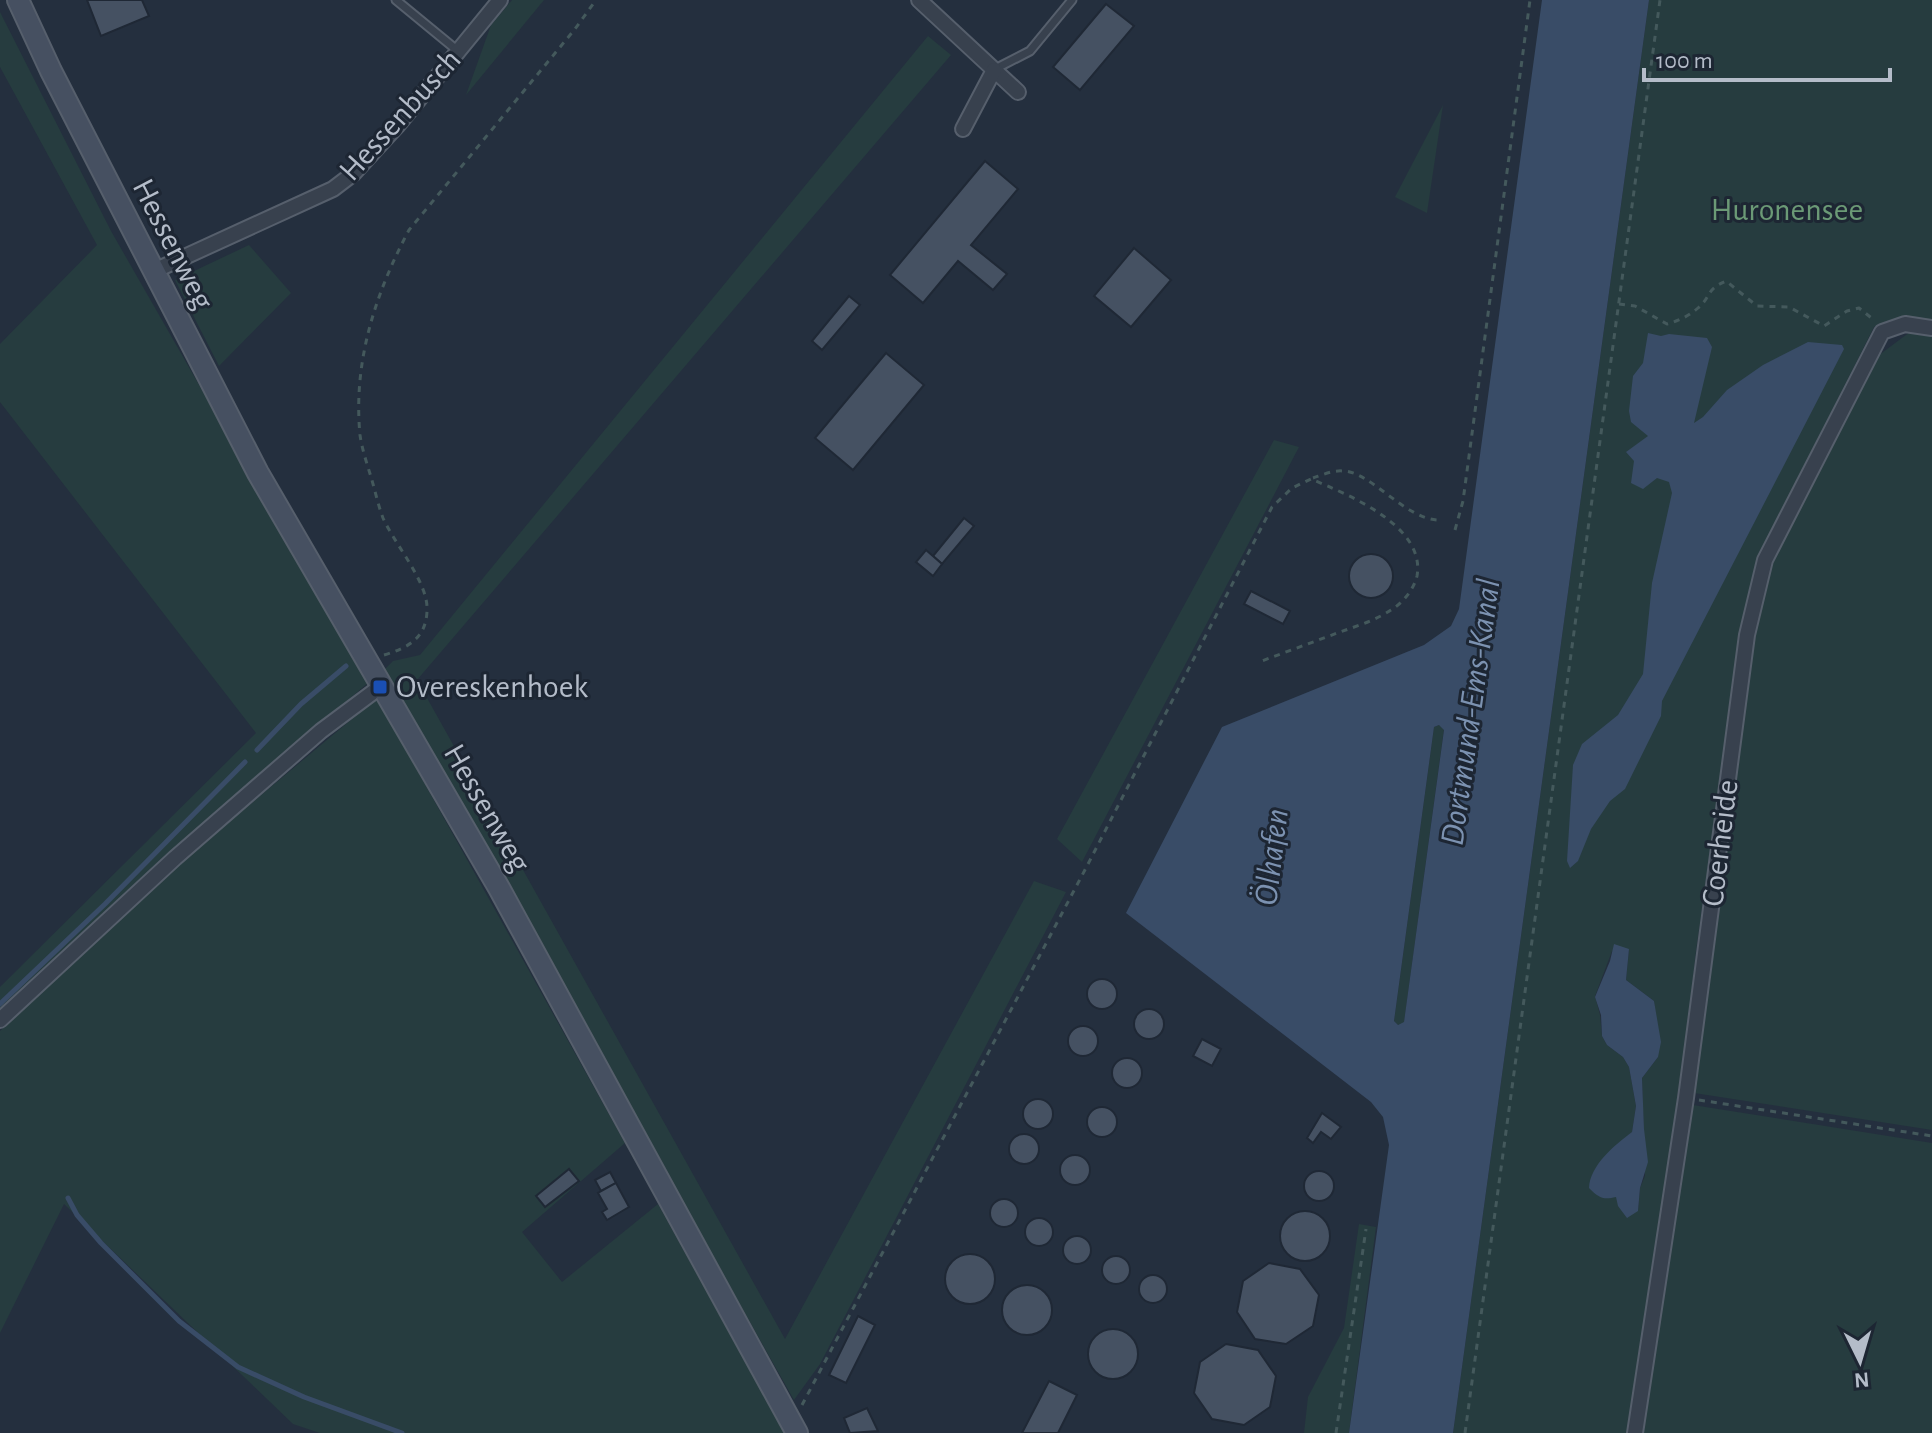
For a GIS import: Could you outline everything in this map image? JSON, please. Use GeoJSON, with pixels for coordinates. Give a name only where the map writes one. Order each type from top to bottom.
{"type":"FeatureCollection","features":[{"type":"Feature","properties":{"kind":"street","name":"Hessenweg"},"geometry":{"type":"LineString","coordinates":[[18,0],[51,71],[258,473],[507,902],[793,1426]]}},
{"type":"Feature","properties":{"kind":"street","name":"Hessenbusch"},"geometry":{"type":"LineString","coordinates":[[154,271],[333,189],[365,161],[500,0]]}},
{"type":"Feature","properties":{"kind":"street"},"geometry":{"type":"LineString","coordinates":[[919,0],[1018,92]]}},
{"type":"Feature","properties":{"kind":"street"},"geometry":{"type":"LineString","coordinates":[[963,129],[994,70]]}},
{"type":"Feature","properties":{"kind":"street"},"geometry":{"type":"LineString","coordinates":[[1882,332],[1905,324],[1932,328]]}},
{"type":"Feature","properties":{"kind":"street","name":"Coerheide"},"geometry":{"type":"LineString","coordinates":[[1635,1433],[1686,1098],[1747,635],[1765,560],[1882,332]]}},
{"type":"Feature","properties":{"kind":"street"},"geometry":{"type":"LineString","coordinates":[[0,1020],[175,858],[321,731],[380,687]]}},
{"type":"Feature","properties":{"kind":"lane"},"geometry":{"type":"LineString","coordinates":[[396,0],[458,51]]}},
{"type":"Feature","properties":{"kind":"lane"},"geometry":{"type":"LineString","coordinates":[[994,70],[1030,51],[1072,0]]}},
{"type":"Feature","properties":{"kind":"path"},"geometry":{"type":"LineString","coordinates":[[367,665],[416,641],[425,625],[428,608],[422,589],[383,518],[360,437],[360,378],[369,324],[389,267],[409,230],[596,0]]}},
{"type":"Feature","properties":{"kind":"path"},"geometry":{"type":"LineString","coordinates":[[1455,530],[1463,501],[1530,0]]}},
{"type":"Feature","properties":{"kind":"path"},"geometry":{"type":"LineString","coordinates":[[1465,1433],[1660,0]]}},
{"type":"Feature","properties":{"kind":"path"},"geometry":{"type":"LineString","coordinates":[[1619,304],[1635,306],[1667,324],[1679,321],[1700,307],[1712,287],[1726,281],[1757,306],[1789,307],[1824,326],[1847,311],[1859,308],[1872,318],[1882,332]]}},
{"type":"Feature","properties":{"kind":"path"},"geometry":{"type":"LineString","coordinates":[[793,1426],[1272,507],[1292,488],[1311,479],[1334,472],[1352,472],[1421,518],[1438,520]]}},
{"type":"Feature","properties":{"kind":"path"},"geometry":{"type":"LineString","coordinates":[[1259,662],[1391,610],[1416,582],[1417,556],[1402,531],[1340,491],[1311,479]]}},
{"type":"Feature","properties":{"kind":"path"},"geometry":{"type":"LineString","coordinates":[[1686,1098],[1932,1136]]}},
{"type":"Feature","properties":{"kind":"path"},"geometry":{"type":"LineString","coordinates":[[1336,1433],[1366,1229]]}},
{"type":"Feature","properties":{"kind":"green space"},"geometry":{"type":"Polygon","coordinates":[[[512,0],[544,0],[466,95],[491,25],[512,0]]]}},
{"type":"Feature","properties":{"kind":"green space","name":"Huronensee"},"geometry":{"type":"Polygon","coordinates":[[[1649,0],[1932,0],[1932,326],[1892,320],[1874,327],[1759,556],[1741,635],[1632,1433],[1453,1433],[1649,0]],[[1629,949],[1612,951],[1595,996],[1602,1036],[1629,1067],[1636,1106],[1632,1132],[1603,1160],[1616,1197],[1638,1211],[1640,1188],[1645,1176],[1642,1078],[1658,1057],[1654,1001],[1626,980],[1629,949]]]}},
{"type":"Feature","properties":{"kind":"green space"},"geometry":{"type":"Polygon","coordinates":[[[0,12],[111,231],[369,682],[170,854],[0,1010],[0,987],[256,733],[0,402],[0,344],[97,245],[0,67],[0,12]]]}},
{"type":"Feature","properties":{"kind":"green space"},"geometry":{"type":"Polygon","coordinates":[[[928,36],[951,55],[417,680],[785,1339],[1034,881],[1066,892],[820,1364],[794,1400],[382,672],[393,661],[420,655],[928,36]]]}},
{"type":"Feature","properties":{"kind":"green space"},"geometry":{"type":"Polygon","coordinates":[[[1443,105],[1427,213],[1395,197],[1443,105]]]}},
{"type":"Feature","properties":{"kind":"green space"},"geometry":{"type":"Polygon","coordinates":[[[249,245],[291,293],[219,366],[175,280],[249,245]]]}},
{"type":"Feature","properties":{"kind":"green space"},"geometry":{"type":"Polygon","coordinates":[[[1910,332],[1932,336],[1932,1130],[1694,1093],[1755,636],[1771,561],[1871,361],[1910,332]]]}},
{"type":"Feature","properties":{"kind":"green space"},"geometry":{"type":"Polygon","coordinates":[[[1274,440],[1299,447],[1082,862],[1057,839],[1274,440]]]}},
{"type":"Feature","properties":{"kind":"green space"},"geometry":{"type":"Polygon","coordinates":[[[377,698],[625,1143],[522,1232],[562,1282],[658,1204],[785,1433],[320,1433],[293,1424],[64,1204],[0,1333],[0,1031],[180,863],[377,698]]]}},
{"type":"Feature","properties":{"kind":"green space"},"geometry":{"type":"Polygon","coordinates":[[[1439,725],[1444,729],[1404,1023],[1398,1025],[1394,1021],[1434,727],[1439,725]]]}},
{"type":"Feature","properties":{"kind":"green space"},"geometry":{"type":"Polygon","coordinates":[[[1693,1105],[1932,1143],[1932,1433],[1641,1433],[1693,1105]]]}},
{"type":"Feature","properties":{"kind":"green space"},"geometry":{"type":"Polygon","coordinates":[[[1359,1224],[1376,1227],[1349,1433],[1304,1433],[1308,1397],[1344,1328],[1359,1224]]]}},
{"type":"Feature","properties":{"kind":"water"},"geometry":{"type":"Polygon","coordinates":[[[1542,0],[1649,0],[1453,1433],[1349,1433],[1389,1145],[1383,1117],[1371,1102],[1126,913],[1222,727],[1424,645],[1451,626],[1459,609],[1542,0]],[[1439,725],[1434,727],[1394,1021],[1398,1025],[1404,1022],[1444,730],[1439,725]]]}},
{"type":"Feature","properties":{"kind":"water"},"geometry":{"type":"Polygon","coordinates":[[[1648,333],[1707,338],[1712,347],[1694,423],[1727,390],[1763,365],[1808,342],[1842,345],[1844,349],[1662,701],[1661,716],[1625,789],[1610,801],[1591,829],[1578,861],[1570,868],[1567,861],[1573,765],[1582,744],[1618,715],[1643,674],[1652,583],[1672,493],[1669,482],[1657,478],[1643,489],[1631,483],[1634,461],[1626,452],[1648,436],[1631,422],[1629,411],[1633,376],[1643,363],[1648,333]]]}},
{"type":"Feature","properties":{"kind":"water"},"geometry":{"type":"Polygon","coordinates":[[[1614,944],[1629,949],[1626,980],[1654,1001],[1661,1042],[1658,1057],[1642,1078],[1648,1162],[1640,1188],[1638,1211],[1627,1218],[1618,1206],[1616,1197],[1601,1197],[1589,1188],[1599,1164],[1611,1149],[1632,1132],[1636,1106],[1629,1067],[1602,1036],[1601,1015],[1595,997],[1614,944]]]}},
{"type":"Feature","properties":{"kind":"building"},"geometry":{"type":"Polygon","coordinates":[[[87,0],[142,0],[149,16],[101,36],[87,0]]]}},
{"type":"Feature","properties":{"kind":"building"},"geometry":{"type":"Polygon","coordinates":[[[1106,4],[1134,26],[1080,90],[1053,67],[1106,4]]]}},
{"type":"Feature","properties":{"kind":"building"},"geometry":{"type":"Polygon","coordinates":[[[985,161],[1018,189],[971,245],[1007,274],[993,290],[958,261],[923,303],[890,275],[985,161]]]}},
{"type":"Feature","properties":{"kind":"building"},"geometry":{"type":"Polygon","coordinates":[[[1134,248],[1171,280],[1131,327],[1094,296],[1134,248]]]}},
{"type":"Feature","properties":{"kind":"building"},"geometry":{"type":"Polygon","coordinates":[[[849,296],[860,305],[822,350],[812,341],[849,296]]]}},
{"type":"Feature","properties":{"kind":"building"},"geometry":{"type":"Polygon","coordinates":[[[886,353],[924,385],[853,470],[815,438],[886,353]]]}},
{"type":"Feature","properties":{"kind":"building"},"geometry":{"type":"Polygon","coordinates":[[[964,518],[974,526],[942,564],[933,556],[964,518]]]}},
{"type":"Feature","properties":{"kind":"building"},"geometry":{"type":"Polygon","coordinates":[[[926,550],[942,564],[933,576],[916,562],[926,550]]]}},
{"type":"Feature","properties":{"kind":"building"},"geometry":{"type":"Polygon","coordinates":[[[1371,554],[1386,561],[1393,576],[1386,591],[1371,598],[1356,591],[1349,576],[1356,561],[1371,554]]]}},
{"type":"Feature","properties":{"kind":"building"},"geometry":{"type":"Polygon","coordinates":[[[1251,591],[1290,611],[1283,624],[1244,604],[1251,591]]]}},
{"type":"Feature","properties":{"kind":"building"},"geometry":{"type":"Polygon","coordinates":[[[1102,979],[1113,983],[1117,994],[1113,1005],[1102,1009],[1091,1005],[1087,994],[1091,983],[1102,979]]]}},
{"type":"Feature","properties":{"kind":"building"},"geometry":{"type":"Polygon","coordinates":[[[1149,1009],[1160,1013],[1164,1024],[1160,1035],[1149,1039],[1138,1035],[1134,1024],[1138,1013],[1149,1009]]]}},
{"type":"Feature","properties":{"kind":"building"},"geometry":{"type":"Polygon","coordinates":[[[1083,1026],[1094,1030],[1098,1041],[1094,1052],[1083,1056],[1072,1052],[1068,1041],[1072,1030],[1083,1026]]]}},
{"type":"Feature","properties":{"kind":"building"},"geometry":{"type":"Polygon","coordinates":[[[1202,1039],[1221,1049],[1212,1066],[1193,1056],[1202,1039]]]}},
{"type":"Feature","properties":{"kind":"building"},"geometry":{"type":"Polygon","coordinates":[[[1127,1058],[1138,1062],[1142,1073],[1138,1084],[1127,1088],[1116,1084],[1112,1073],[1116,1062],[1127,1058]]]}},
{"type":"Feature","properties":{"kind":"building"},"geometry":{"type":"Polygon","coordinates":[[[1038,1099],[1049,1103],[1053,1114],[1049,1125],[1038,1129],[1027,1125],[1023,1114],[1027,1103],[1038,1099]]]}},
{"type":"Feature","properties":{"kind":"building"},"geometry":{"type":"Polygon","coordinates":[[[1102,1107],[1113,1111],[1117,1122],[1113,1133],[1102,1137],[1091,1133],[1087,1122],[1091,1111],[1102,1107]]]}},
{"type":"Feature","properties":{"kind":"building"},"geometry":{"type":"Polygon","coordinates":[[[1322,1113],[1341,1127],[1331,1139],[1321,1132],[1313,1143],[1307,1138],[1322,1113]]]}},
{"type":"Feature","properties":{"kind":"building"},"geometry":{"type":"Polygon","coordinates":[[[1024,1134],[1035,1138],[1039,1149],[1035,1160],[1024,1164],[1013,1160],[1009,1149],[1013,1138],[1024,1134]]]}},
{"type":"Feature","properties":{"kind":"building"},"geometry":{"type":"Polygon","coordinates":[[[1075,1155],[1086,1159],[1090,1170],[1086,1181],[1075,1185],[1064,1181],[1060,1170],[1064,1159],[1075,1155]]]}},
{"type":"Feature","properties":{"kind":"building"},"geometry":{"type":"Polygon","coordinates":[[[569,1169],[579,1181],[545,1207],[536,1196],[569,1169]]]}},
{"type":"Feature","properties":{"kind":"building"},"geometry":{"type":"Polygon","coordinates":[[[1319,1171],[1330,1175],[1334,1186],[1330,1197],[1319,1201],[1308,1197],[1304,1186],[1308,1175],[1319,1171]]]}},
{"type":"Feature","properties":{"kind":"building"},"geometry":{"type":"Polygon","coordinates":[[[610,1172],[616,1183],[601,1191],[595,1180],[610,1172]]]}},
{"type":"Feature","properties":{"kind":"building"},"geometry":{"type":"Polygon","coordinates":[[[616,1183],[629,1207],[607,1220],[602,1212],[607,1209],[598,1193],[616,1183]]]}},
{"type":"Feature","properties":{"kind":"building"},"geometry":{"type":"Polygon","coordinates":[[[1004,1199],[1014,1203],[1018,1213],[1014,1223],[1004,1227],[994,1223],[990,1213],[994,1203],[1004,1199]]]}},
{"type":"Feature","properties":{"kind":"building"},"geometry":{"type":"Polygon","coordinates":[[[1305,1211],[1323,1218],[1330,1236],[1323,1254],[1305,1261],[1287,1254],[1280,1236],[1287,1218],[1305,1211]]]}},
{"type":"Feature","properties":{"kind":"building"},"geometry":{"type":"Polygon","coordinates":[[[1039,1218],[1049,1222],[1053,1232],[1049,1242],[1039,1246],[1029,1242],[1025,1232],[1029,1222],[1039,1218]]]}},
{"type":"Feature","properties":{"kind":"building"},"geometry":{"type":"Polygon","coordinates":[[[1077,1236],[1087,1240],[1091,1250],[1087,1260],[1077,1264],[1067,1260],[1063,1250],[1067,1240],[1077,1236]]]}},
{"type":"Feature","properties":{"kind":"building"},"geometry":{"type":"Polygon","coordinates":[[[970,1254],[988,1261],[995,1279],[988,1297],[970,1304],[952,1297],[945,1279],[952,1261],[970,1254]]]}},
{"type":"Feature","properties":{"kind":"building"},"geometry":{"type":"Polygon","coordinates":[[[1116,1256],[1126,1260],[1130,1270],[1126,1280],[1116,1284],[1106,1280],[1102,1270],[1106,1260],[1116,1256]]]}},
{"type":"Feature","properties":{"kind":"building"},"geometry":{"type":"Polygon","coordinates":[[[1269,1263],[1300,1269],[1319,1295],[1313,1326],[1286,1344],[1255,1339],[1237,1312],[1243,1281],[1269,1263]]]}},
{"type":"Feature","properties":{"kind":"building"},"geometry":{"type":"Polygon","coordinates":[[[1153,1275],[1163,1279],[1167,1289],[1163,1299],[1153,1303],[1143,1299],[1139,1289],[1143,1279],[1153,1275]]]}},
{"type":"Feature","properties":{"kind":"building"},"geometry":{"type":"Polygon","coordinates":[[[1027,1285],[1045,1292],[1052,1310],[1045,1328],[1027,1335],[1009,1328],[1002,1310],[1009,1292],[1027,1285]]]}},
{"type":"Feature","properties":{"kind":"building"},"geometry":{"type":"Polygon","coordinates":[[[858,1316],[875,1325],[846,1383],[829,1375],[858,1316]]]}},
{"type":"Feature","properties":{"kind":"building"},"geometry":{"type":"Polygon","coordinates":[[[1113,1329],[1131,1336],[1138,1354],[1131,1372],[1113,1379],[1095,1372],[1088,1354],[1095,1336],[1113,1329]]]}},
{"type":"Feature","properties":{"kind":"building"},"geometry":{"type":"Polygon","coordinates":[[[1226,1344],[1258,1350],[1276,1376],[1270,1407],[1244,1425],[1212,1419],[1194,1393],[1200,1362],[1226,1344]]]}},
{"type":"Feature","properties":{"kind":"building"},"geometry":{"type":"Polygon","coordinates":[[[1049,1381],[1077,1395],[1058,1433],[1022,1433],[1049,1381]]]}},
{"type":"Feature","properties":{"kind":"building"},"geometry":{"type":"Polygon","coordinates":[[[867,1408],[878,1431],[850,1433],[844,1418],[867,1408]]]}},
{"type":"Feature","properties":{"kind":"waterway"},"geometry":{"type":"LineString","coordinates":[[257,750],[301,704],[346,666]]}},
{"type":"Feature","properties":{"kind":"waterway"},"geometry":{"type":"LineString","coordinates":[[0,1004],[105,904],[245,762]]}},
{"type":"Feature","properties":{"kind":"waterway"},"geometry":{"type":"LineString","coordinates":[[68,1198],[77,1215],[101,1243],[179,1321],[238,1367],[304,1397],[402,1433]]}},
{"type":"Feature","properties":{"kind":"place","name":"Overeskenhoek"},"geometry":{"type":"Point","coordinates":[380,687]}},
{"type":"Feature","properties":{"kind":"water label","name":"Dortmund-Ems-Kanal"},"geometry":{"type":"Point","coordinates":[1471,712]}},
{"type":"Feature","properties":{"kind":"water label","name":"Ölhafen"},"geometry":{"type":"Point","coordinates":[1272,857]}}]}
